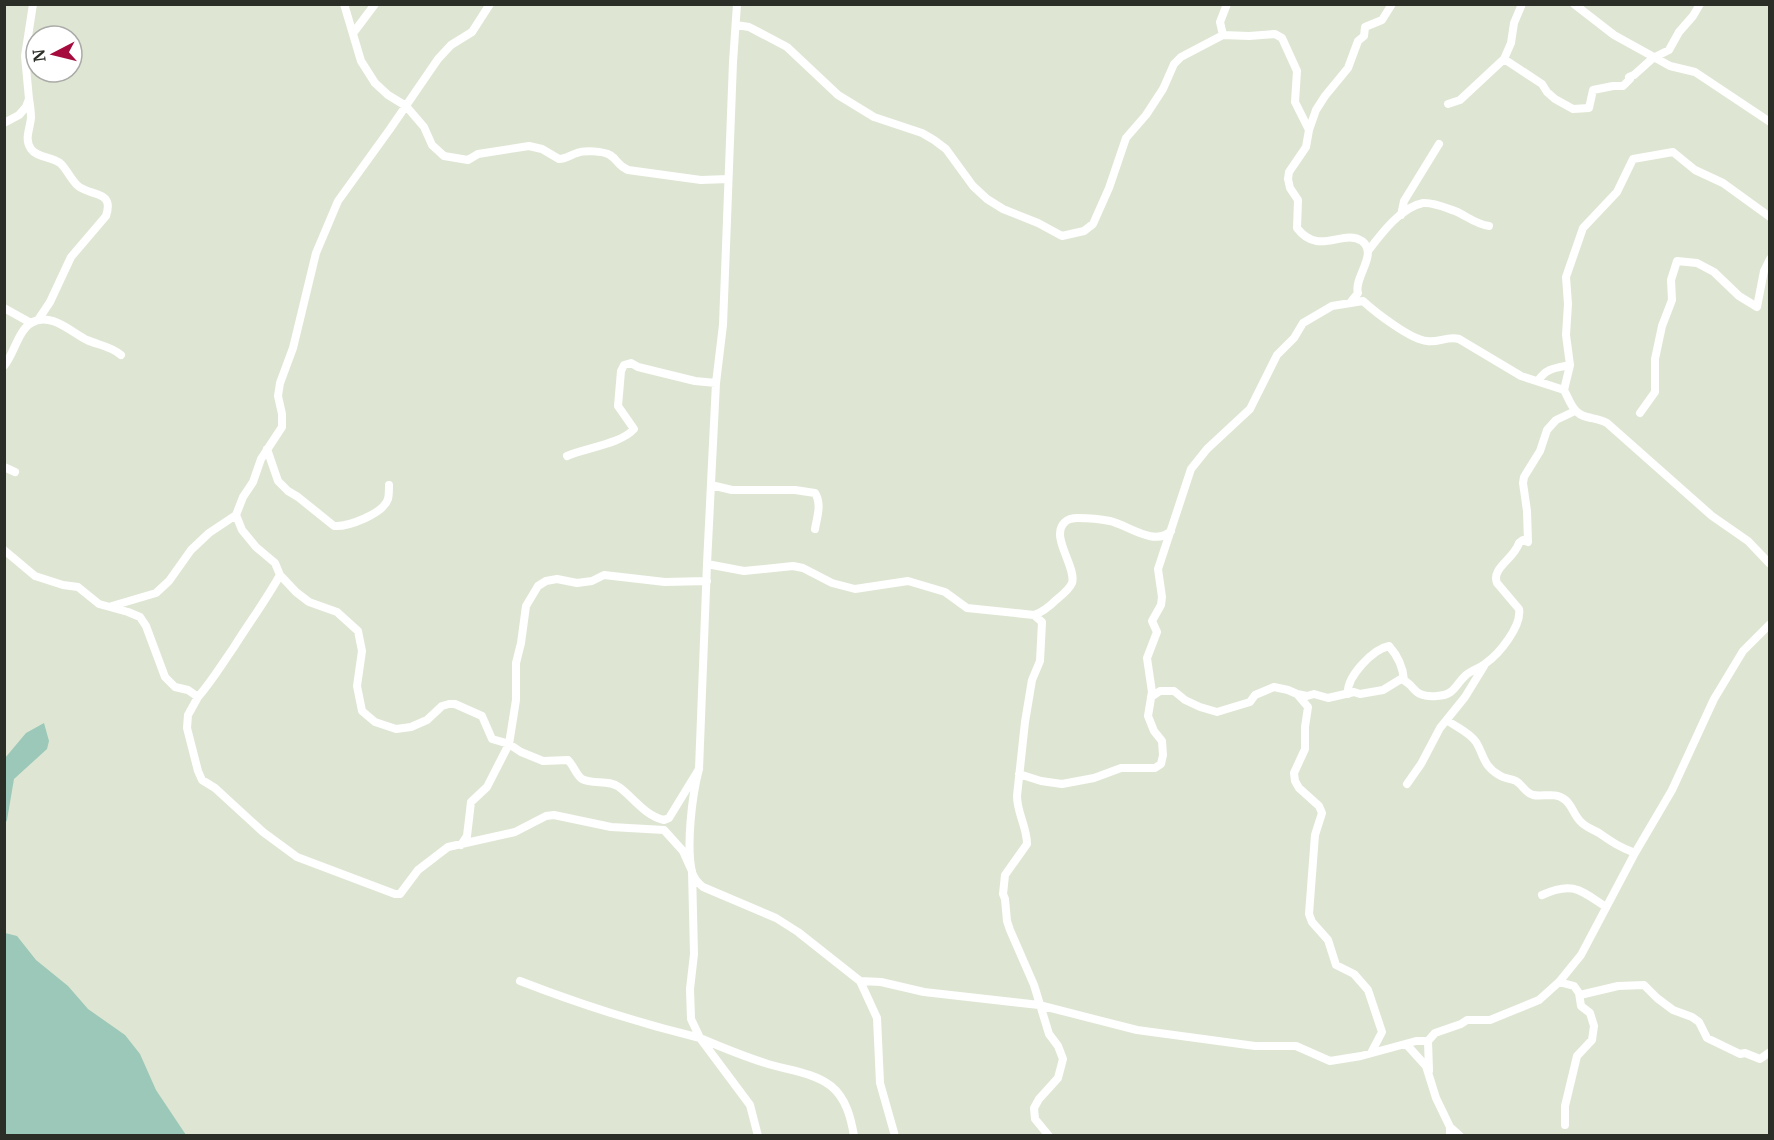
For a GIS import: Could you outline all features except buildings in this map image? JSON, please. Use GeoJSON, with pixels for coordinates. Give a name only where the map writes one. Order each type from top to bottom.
{"type":"FeatureCollection","features":[{"type":"Feature","properties":{"kind":"street"},"geometry":{"type":"LineString","coordinates":[[4,366],[25,329],[35,321],[50,302],[71,257],[106,216],[109,207],[102,196],[79,187],[62,164],[32,150],[27,141],[31,117],[25,56],[31,29],[33,4]]}},
{"type":"Feature","properties":{"kind":"street"},"geometry":{"type":"LineString","coordinates":[[344,4],[361,62],[375,83],[388,95],[406,106],[424,127],[432,145],[444,156],[468,160],[478,154],[529,146],[542,149],[559,159],[577,153],[601,153],[610,155],[619,166],[628,170],[701,180],[728,178]]}},
{"type":"Feature","properties":{"kind":"street"},"geometry":{"type":"LineString","coordinates":[[354,32],[375,4]]}},
{"type":"Feature","properties":{"kind":"street"},"geometry":{"type":"LineString","coordinates":[[106,607],[156,593],[169,581],[191,550],[209,532],[236,515],[243,496],[253,482],[261,459],[282,427],[278,396],[279,383],[293,348],[316,253],[338,201],[438,59],[452,45],[472,32],[490,4]]}},
{"type":"Feature","properties":{"kind":"street"},"geometry":{"type":"LineString","coordinates":[[737,4],[723,325],[716,383],[707,564],[699,769],[695,784],[690,837],[694,954],[690,989],[691,1019],[700,1038],[750,1105],[758,1136]]}},
{"type":"Feature","properties":{"kind":"street"},"geometry":{"type":"LineString","coordinates":[[1222,35],[1220,22],[1227,4]]}},
{"type":"Feature","properties":{"kind":"street"},"geometry":{"type":"LineString","coordinates":[[1350,303],[1358,293],[1356,287],[1366,263],[1368,251],[1365,244],[1353,238],[1322,242],[1303,236],[1297,228],[1298,200],[1287,179],[1289,172],[1306,147],[1316,110],[1339,76],[1348,68],[1358,41],[1364,36],[1365,27],[1382,20],[1392,4]]}},
{"type":"Feature","properties":{"kind":"street"},"geometry":{"type":"LineString","coordinates":[[1448,104],[1460,100],[1504,59],[1522,4]]}},
{"type":"Feature","properties":{"kind":"street"},"geometry":{"type":"LineString","coordinates":[[1574,4],[1614,35],[1670,66],[1695,72],[1770,122]]}},
{"type":"Feature","properties":{"kind":"street"},"geometry":{"type":"LineString","coordinates":[[1504,59],[1542,84],[1547,93],[1555,99],[1573,109],[1589,108],[1593,90],[1623,86],[1630,79],[1629,77],[1653,58],[1669,50],[1700,4]]}},
{"type":"Feature","properties":{"kind":"street"},"geometry":{"type":"LineString","coordinates":[[736,25],[749,27],[787,47],[838,95],[874,117],[888,124],[922,133],[934,140],[946,149],[973,186],[987,199],[1003,209],[1062,236],[1084,231],[1093,224],[1109,188],[1126,138],[1146,115],[1174,64],[1181,57],[1222,35],[1270,34],[1282,38],[1297,71],[1295,102],[1309,130]]}},
{"type":"Feature","properties":{"kind":"street"},"geometry":{"type":"LineString","coordinates":[[4,123],[19,115],[29,99]]}},
{"type":"Feature","properties":{"kind":"street"},"geometry":{"type":"LineString","coordinates":[[1303,115],[1316,110]]}},
{"type":"Feature","properties":{"kind":"street"},"geometry":{"type":"LineString","coordinates":[[1401,216],[1404,201],[1440,144]]}},
{"type":"Feature","properties":{"kind":"street"},"geometry":{"type":"LineString","coordinates":[[1770,217],[1723,183],[1695,170],[1673,152],[1633,159],[1617,192],[1583,228],[1571,260],[1566,277],[1568,304],[1566,335],[1570,365],[1564,390],[1575,411],[1580,415],[1599,418],[1607,423],[1712,516],[1748,542],[1770,564]]}},
{"type":"Feature","properties":{"kind":"street"},"geometry":{"type":"LineString","coordinates":[[1368,251],[1407,209],[1424,203],[1436,204],[1477,224],[1489,226]]}},
{"type":"Feature","properties":{"kind":"street"},"geometry":{"type":"LineString","coordinates":[[1640,413],[1655,392],[1655,359],[1662,326],[1672,300],[1671,280],[1677,261],[1697,263],[1714,272],[1739,296],[1757,307],[1764,271],[1770,259]]}},
{"type":"Feature","properties":{"kind":"street"},"geometry":{"type":"LineString","coordinates":[[1019,774],[1041,782],[1062,784],[1094,778],[1121,768],[1158,767],[1161,764],[1162,741],[1148,716],[1151,697],[1148,658],[1157,632],[1152,621],[1161,605],[1162,597],[1158,569],[1191,469],[1250,408],[1277,355],[1294,338],[1303,322],[1327,308],[1363,301],[1374,311],[1424,341],[1435,342],[1450,337],[1459,339],[1521,376],[1564,390]]}},
{"type":"Feature","properties":{"kind":"street"},"geometry":{"type":"LineString","coordinates":[[4,308],[35,321],[45,319],[55,322],[86,340],[115,350],[121,355]]}},
{"type":"Feature","properties":{"kind":"street"},"geometry":{"type":"LineString","coordinates":[[567,456],[605,444],[631,433],[634,429],[618,406],[621,371],[624,365],[631,363],[638,367],[695,381],[716,383]]}},
{"type":"Feature","properties":{"kind":"street"},"geometry":{"type":"LineString","coordinates":[[1538,381],[1550,369],[1570,365]]}},
{"type":"Feature","properties":{"kind":"street"},"geometry":{"type":"LineString","coordinates":[[1407,784],[1448,716],[1466,697],[1486,663],[1506,642],[1518,623],[1520,615],[1515,604],[1495,579],[1495,573],[1516,551],[1518,543],[1522,540],[1528,542],[1524,477],[1540,451],[1547,430],[1556,420],[1575,411]]}},
{"type":"Feature","properties":{"kind":"street"},"geometry":{"type":"LineString","coordinates":[[267,449],[278,481],[334,526],[352,524],[370,516],[388,500],[389,485]]}},
{"type":"Feature","properties":{"kind":"street"},"geometry":{"type":"LineString","coordinates":[[4,467],[15,472]]}},
{"type":"Feature","properties":{"kind":"street"},"geometry":{"type":"LineString","coordinates":[[711,484],[732,490],[795,490],[815,493],[819,506],[816,529]]}},
{"type":"Feature","properties":{"kind":"street"},"geometry":{"type":"LineString","coordinates":[[236,515],[242,530],[256,547],[275,563],[280,575],[309,602],[337,612],[358,631],[362,651],[357,686],[362,711],[375,722],[396,729],[411,728],[427,720],[442,706],[455,704],[482,716],[492,739],[509,744],[543,761],[568,760],[580,777],[617,785],[645,810],[664,820],[669,818],[699,769]]}},
{"type":"Feature","properties":{"kind":"street"},"geometry":{"type":"LineString","coordinates":[[707,564],[744,571],[793,566],[803,568],[832,584],[855,589],[908,581],[945,592],[967,608],[1034,615],[1042,612],[1057,599],[1073,581],[1061,539],[1064,522],[1071,518],[1085,518],[1111,522],[1152,536],[1162,536],[1171,531]]}},
{"type":"Feature","properties":{"kind":"street"},"geometry":{"type":"LineString","coordinates":[[4,550],[35,576],[78,587],[99,604],[140,617],[146,626],[165,677],[175,687],[188,690],[198,697]]}},
{"type":"Feature","properties":{"kind":"street"},"geometry":{"type":"LineString","coordinates":[[280,575],[222,663],[214,680],[198,697],[188,715],[187,728],[202,780],[215,788],[263,832],[297,857],[400,894],[418,870],[448,847],[515,832],[546,816],[554,815],[610,827],[664,830],[683,851],[694,878],[703,887],[776,918],[798,932],[860,981],[877,1018],[880,1083],[895,1136]]}},
{"type":"Feature","properties":{"kind":"street"},"geometry":{"type":"LineString","coordinates":[[461,845],[467,836],[471,802],[487,787],[509,744],[516,700],[516,663],[526,606],[538,586],[546,581],[557,579],[577,583],[592,581],[604,575],[664,582],[707,581]]}},
{"type":"Feature","properties":{"kind":"street"},"geometry":{"type":"LineString","coordinates":[[1034,615],[1042,622],[1042,640],[1040,661],[1032,680],[1025,722],[1017,808],[1025,830],[1027,844],[1005,875],[1003,894],[1007,921],[1034,985],[1049,1034],[1058,1046],[1063,1059],[1058,1078],[1034,1108],[1035,1119],[1049,1136]]}},
{"type":"Feature","properties":{"kind":"street"},"geometry":{"type":"LineString","coordinates":[[1460,1136],[1450,1131],[1436,1098],[1429,1071],[1428,1041],[1435,1033],[1467,1020],[1491,1020],[1539,1000],[1581,955],[1635,853],[1672,790],[1714,699],[1743,651],[1770,624]]}},
{"type":"Feature","properties":{"kind":"street"},"geometry":{"type":"LineString","coordinates":[[1348,694],[1347,688],[1352,677],[1373,652],[1381,647],[1389,646],[1394,652],[1403,671],[1404,680],[1414,691],[1428,696],[1441,696],[1457,688],[1466,675],[1486,663]]}},
{"type":"Feature","properties":{"kind":"street"},"geometry":{"type":"LineString","coordinates":[[1151,697],[1160,691],[1174,691],[1185,700],[1217,712],[1250,702],[1255,695],[1274,687],[1297,694],[1307,696],[1314,694],[1328,698],[1383,690],[1401,679],[1404,680]]}},
{"type":"Feature","properties":{"kind":"street"},"geometry":{"type":"LineString","coordinates":[[1297,694],[1308,707],[1305,749],[1294,773],[1295,781],[1299,788],[1319,806],[1322,813],[1315,834],[1309,914],[1312,922],[1328,940],[1336,965],[1354,974],[1368,990],[1382,1032],[1371,1053]]}},
{"type":"Feature","properties":{"kind":"street"},"geometry":{"type":"LineString","coordinates":[[1447,720],[1470,735],[1491,770],[1506,779],[1514,780],[1524,790],[1534,795],[1545,794],[1564,798],[1583,825],[1599,833],[1617,847],[1635,853]]}},
{"type":"Feature","properties":{"kind":"street"},"geometry":{"type":"LineString","coordinates":[[1542,895],[1563,887],[1575,888],[1587,893],[1606,907]]}},
{"type":"Feature","properties":{"kind":"street"},"geometry":{"type":"LineString","coordinates":[[520,981],[573,1002],[700,1038],[766,1063],[819,1079],[831,1086],[841,1097],[851,1118],[854,1136]]}},
{"type":"Feature","properties":{"kind":"street"},"geometry":{"type":"LineString","coordinates":[[860,981],[881,982],[924,992],[1039,1005],[1137,1030],[1255,1046],[1296,1046],[1330,1061],[1416,1041],[1428,1041]]}},
{"type":"Feature","properties":{"kind":"street"},"geometry":{"type":"LineString","coordinates":[[1558,982],[1574,986],[1580,995],[1581,1006],[1593,1018],[1594,1034],[1588,1046],[1577,1056],[1565,1106],[1564,1125]]}},
{"type":"Feature","properties":{"kind":"street"},"geometry":{"type":"LineString","coordinates":[[1580,995],[1618,986],[1644,985],[1656,998],[1673,1010],[1699,1022],[1707,1038],[1740,1054],[1745,1053],[1760,1059],[1770,1052]]}},
{"type":"Feature","properties":{"kind":"street"},"geometry":{"type":"LineString","coordinates":[[679,1033],[691,1019]]}},
{"type":"Feature","properties":{"kind":"street"},"geometry":{"type":"LineString","coordinates":[[1406,1044],[1429,1071]]}},
{"type":"Feature","properties":{"kind":"water"},"geometry":{"type":"Polygon","coordinates":[[[44,723],[49,741],[47,749],[14,779],[5,824],[5,758],[26,733],[44,723]]]}},
{"type":"Feature","properties":{"kind":"water"},"geometry":{"type":"Polygon","coordinates":[[[5,933],[17,936],[36,960],[68,986],[88,1009],[125,1035],[140,1054],[156,1090],[186,1135],[5,1135],[5,933]]]}}]}
